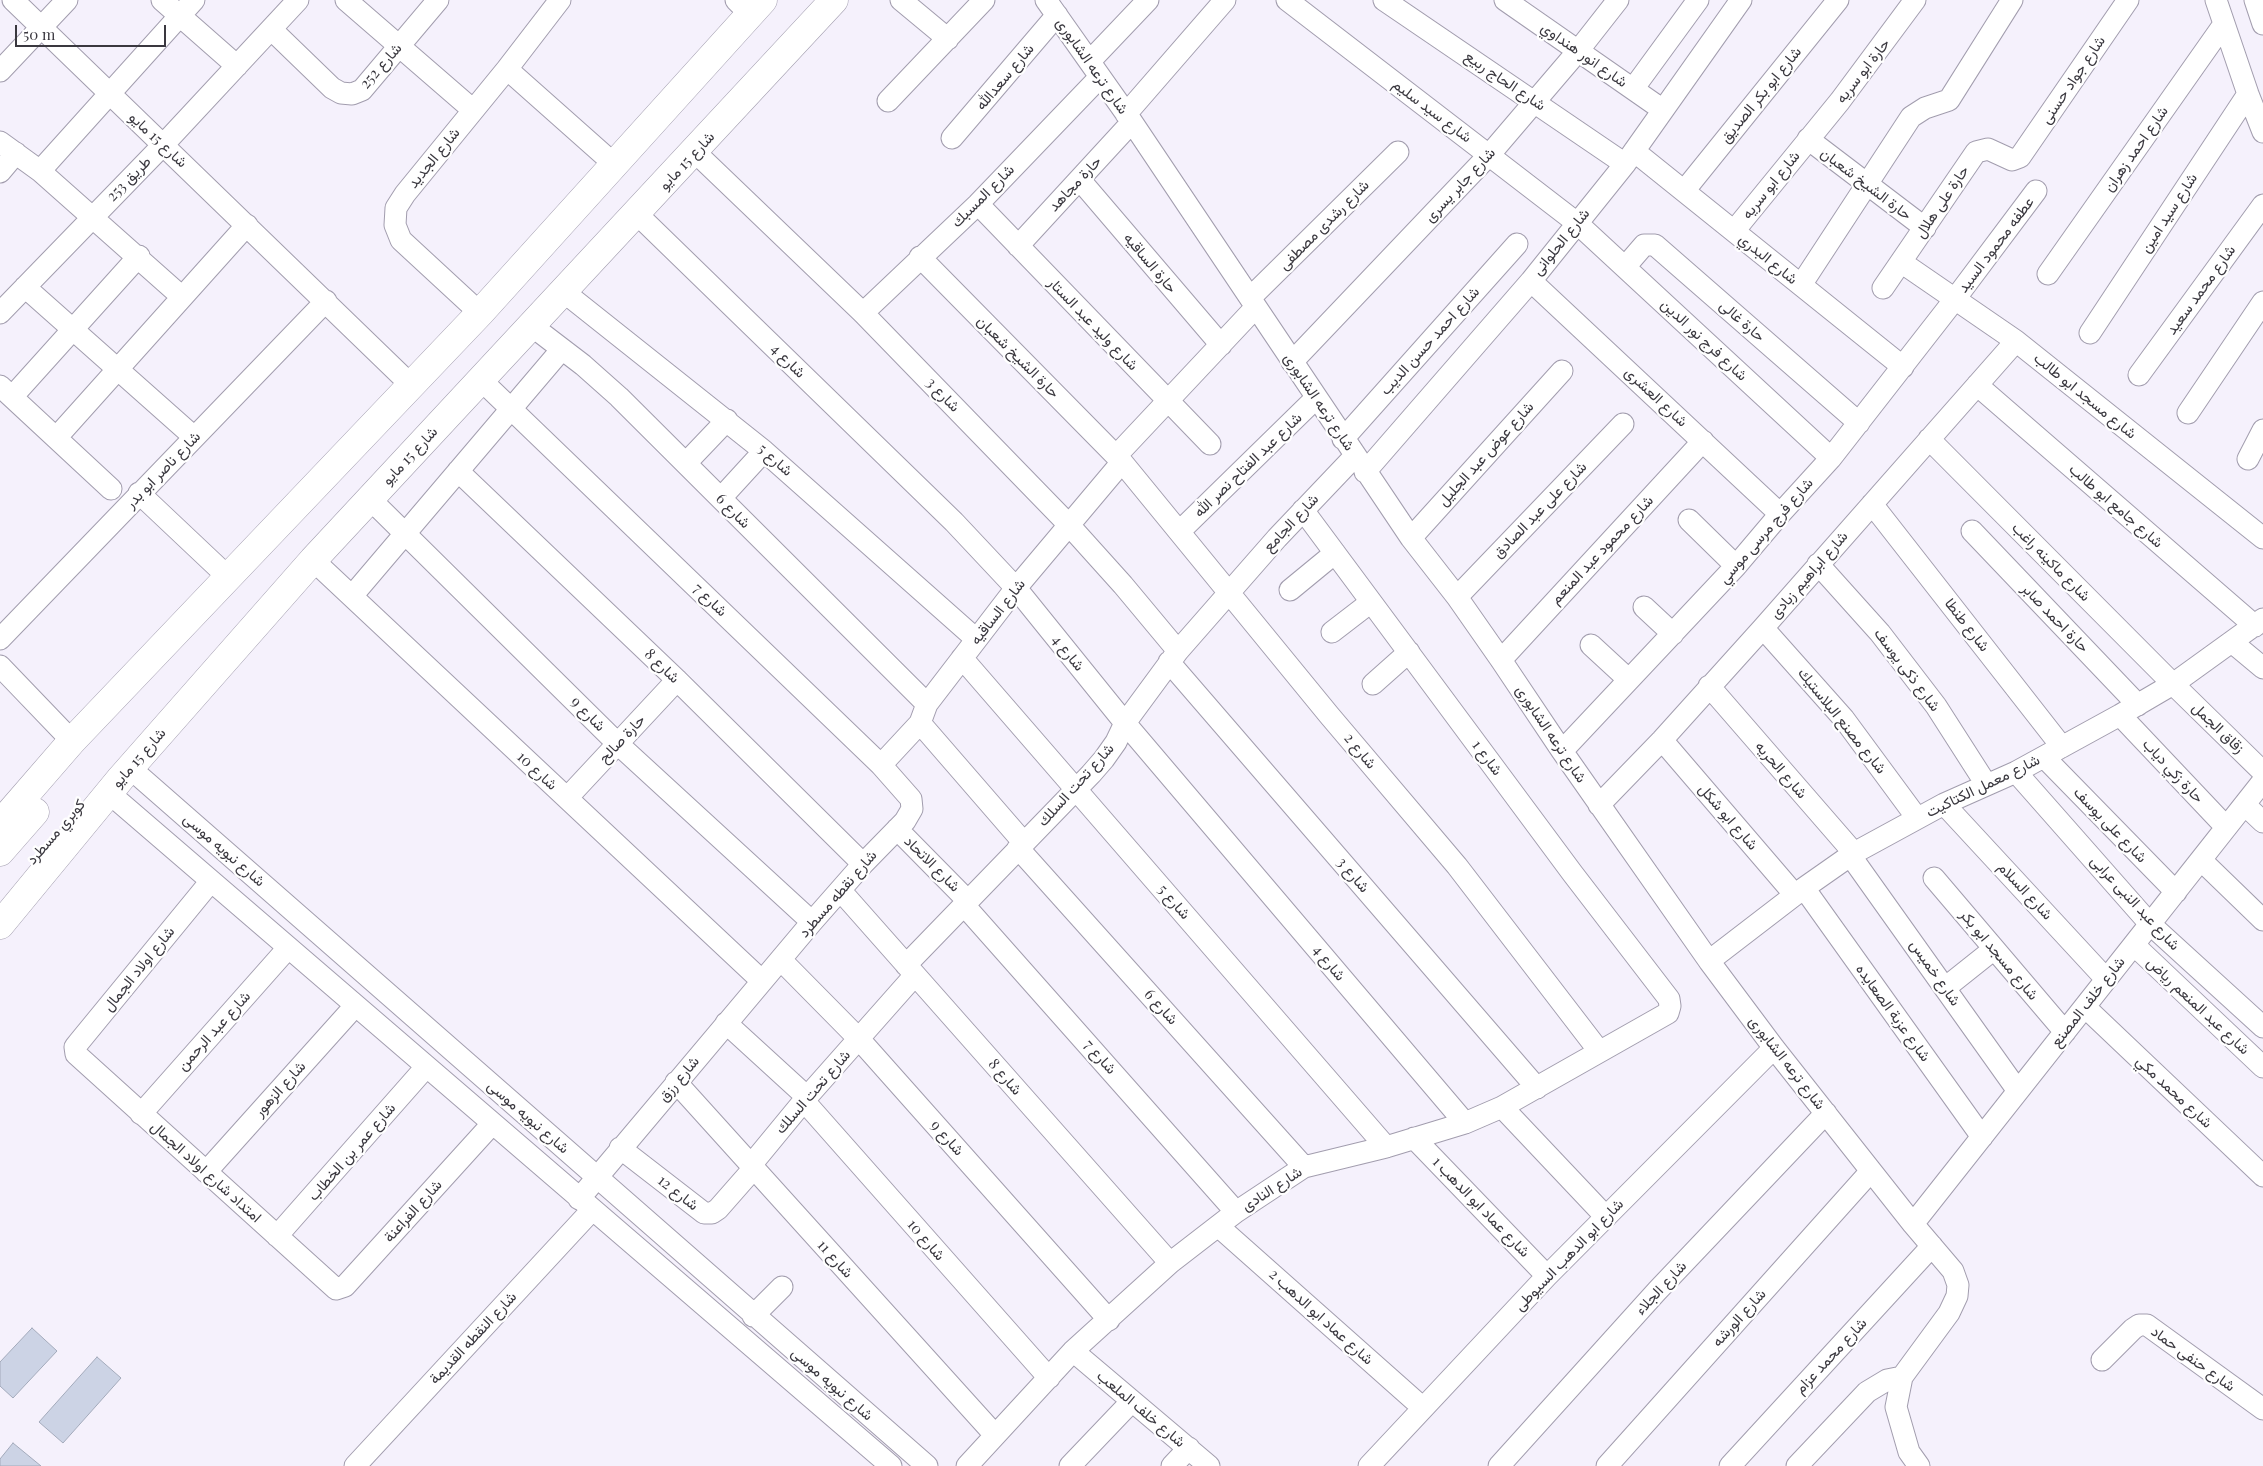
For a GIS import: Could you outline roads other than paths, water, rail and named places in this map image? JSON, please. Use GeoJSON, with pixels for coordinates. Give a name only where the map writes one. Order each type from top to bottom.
{"type":"FeatureCollection","features":[{"type":"Feature","properties":{"kind":"main road","name":"شارع 15 مايو"},"geometry":{"type":"LineString","coordinates":[[0,925],[120,780],[313,560],[695,152],[834,0]]}},
{"type":"Feature","properties":{"kind":"main road"},"geometry":{"type":"LineString","coordinates":[[0,824],[72,741],[480,313],[614,164],[750,5]]}},
{"type":"Feature","properties":{"kind":"main road","name":"كوبري مسطرد"},"geometry":{"type":"LineString","coordinates":[[0,852],[66,774],[74,754],[72,741]]}},
{"type":"Feature","properties":{"kind":"main road","name":"كوبري مسطرد"},"geometry":{"type":"LineString","coordinates":[[6,890],[93,790],[111,780],[120,780]]}},
{"type":"Feature","properties":{"kind":"street","name":"شارع 15 مايو"},"geometry":{"type":"LineString","coordinates":[[12,0],[40,29],[164,144],[411,385]]}},
{"type":"Feature","properties":{"kind":"street"},"geometry":{"type":"LineString","coordinates":[[0,71],[68,0]]}},
{"type":"Feature","properties":{"kind":"street"},"geometry":{"type":"LineString","coordinates":[[162,0],[237,66]]}},
{"type":"Feature","properties":{"kind":"street"},"geometry":{"type":"LineString","coordinates":[[40,171],[194,0]]}},
{"type":"Feature","properties":{"kind":"street","name":"طريق 253"},"geometry":{"type":"LineString","coordinates":[[0,313],[164,144],[298,0]]}},
{"type":"Feature","properties":{"kind":"street"},"geometry":{"type":"LineString","coordinates":[[346,0],[473,110]]}},
{"type":"Feature","properties":{"kind":"street","name":"شارع 252"},"geometry":{"type":"LineString","coordinates":[[271,29],[332,88],[341,94],[352,94],[362,90],[438,0]]}},
{"type":"Feature","properties":{"kind":"street","name":"شارع الجديد"},"geometry":{"type":"LineString","coordinates":[[480,313],[401,240],[395,225],[396,208],[405,194],[507,69],[560,0]]}},
{"type":"Feature","properties":{"kind":"street"},"geometry":{"type":"LineString","coordinates":[[901,0],[948,39]]}},
{"type":"Feature","properties":{"kind":"street"},"geometry":{"type":"LineString","coordinates":[[888,101],[984,0]]}},
{"type":"Feature","properties":{"kind":"street","name":"شارع المسبك"},"geometry":{"type":"LineString","coordinates":[[863,313],[978,204],[1095,69],[1148,0]]}},
{"type":"Feature","properties":{"kind":"street","name":"حارة مجاهد"},"geometry":{"type":"LineString","coordinates":[[1018,246],[1080,180],[1225,0]]}},
{"type":"Feature","properties":{"kind":"street","name":"شارع الحاج ربيع"},"geometry":{"type":"LineString","coordinates":[[1384,0],[1535,102],[1629,157]]}},
{"type":"Feature","properties":{"kind":"street","name":"شارع جابر يسرى"},"geometry":{"type":"LineString","coordinates":[[1292,362],[1490,154],[1578,51],[1618,0]]}},
{"type":"Feature","properties":{"kind":"street"},"geometry":{"type":"LineString","coordinates":[[1633,90],[1698,0]]}},
{"type":"Feature","properties":{"kind":"street","name":"شارع الحلوانى"},"geometry":{"type":"LineString","coordinates":[[1355,456],[1531,281],[1629,157],[1741,0]]}},
{"type":"Feature","properties":{"kind":"street","name":"شارع ابو بكر الصديق"},"geometry":{"type":"LineString","coordinates":[[1684,191],[1838,0]]}},
{"type":"Feature","properties":{"kind":"street","name":"حارة ابو سريه"},"geometry":{"type":"LineString","coordinates":[[1808,139],[1870,63],[1915,0]]}},
{"type":"Feature","properties":{"kind":"street"},"geometry":{"type":"LineString","coordinates":[[1801,285],[1911,117],[1925,108],[1949,100],[2012,0]]}},
{"type":"Feature","properties":{"kind":"street","name":"شارع جواد حسنى"},"geometry":{"type":"LineString","coordinates":[[2018,159],[2128,0]]}},
{"type":"Feature","properties":{"kind":"street"},"geometry":{"type":"LineString","coordinates":[[2216,0],[2263,132]]}},
{"type":"Feature","properties":{"kind":"street"},"geometry":{"type":"LineString","coordinates":[[2255,0],[2263,24]]}},
{"type":"Feature","properties":{"kind":"street","name":"شارع سيد سليم"},"geometry":{"type":"LineString","coordinates":[[1289,1],[1490,154],[1577,223]]}},
{"type":"Feature","properties":{"kind":"street","name":"شارع انور هنداوي"},"geometry":{"type":"LineString","coordinates":[[1516,3],[1578,51],[1663,110]]}},
{"type":"Feature","properties":{"kind":"street","name":"شارع ترعه الشابورى"},"geometry":{"type":"LineString","coordinates":[[1052,8],[1129,118],[1411,538],[1457,597],[1599,805],[1709,961],[1774,1048],[1871,1171],[1953,1270],[1958,1285],[1957,1296],[1949,1313],[1902,1377],[1896,1407],[1908,1461]]}},
{"type":"Feature","properties":{"kind":"street","name":"شارع سعدالله"},"geometry":{"type":"LineString","coordinates":[[952,138],[1052,8]]}},
{"type":"Feature","properties":{"kind":"street","name":"شارع احمد زهران"},"geometry":{"type":"LineString","coordinates":[[2048,274],[2224,24]]}},
{"type":"Feature","properties":{"kind":"street"},"geometry":{"type":"LineString","coordinates":[[507,69],[614,164]]}},
{"type":"Feature","properties":{"kind":"street","name":"شارع سيد امين"},"geometry":{"type":"LineString","coordinates":[[2090,333],[2248,94]]}},
{"type":"Feature","properties":{"kind":"street","name":"حارة الشيخ شعبان"},"geometry":{"type":"LineString","coordinates":[[1808,139],[1924,228]]}},
{"type":"Feature","properties":{"kind":"street","name":"شارع ابو سريه"},"geometry":{"type":"LineString","coordinates":[[1734,231],[1808,139]]}},
{"type":"Feature","properties":{"kind":"street"},"geometry":{"type":"LineString","coordinates":[[0,172],[8,147],[40,171],[139,256],[182,297]]}},
{"type":"Feature","properties":{"kind":"street","name":"حارة على هلال"},"geometry":{"type":"LineString","coordinates":[[1883,288],[1976,152],[1988,149],[2012,160],[2018,159]]}},
{"type":"Feature","properties":{"kind":"street","name":"شارع 3"},"geometry":{"type":"LineString","coordinates":[[695,152],[863,313],[1069,525],[1123,585],[1174,656],[1537,1088]]}},
{"type":"Feature","properties":{"kind":"street","name":"شارع رشدى مصطفى"},"geometry":{"type":"LineString","coordinates":[[1253,303],[1398,152]]}},
{"type":"Feature","properties":{"kind":"street","name":"شارع البدري"},"geometry":{"type":"LineString","coordinates":[[1629,157],[1684,191],[1903,367]]}},
{"type":"Feature","properties":{"kind":"street","name":"حارة الساقيه"},"geometry":{"type":"LineString","coordinates":[[1080,180],[1221,345]]}},
{"type":"Feature","properties":{"kind":"street","name":"عطفه محمود السيد"},"geometry":{"type":"LineString","coordinates":[[1955,299],[2036,191]]}},
{"type":"Feature","properties":{"kind":"street","name":"شارع وليد عبد الستار"},"geometry":{"type":"LineString","coordinates":[[978,204],[1210,444]]}},
{"type":"Feature","properties":{"kind":"street","name":"شارع محمد سعيد"},"geometry":{"type":"LineString","coordinates":[[2140,375],[2263,204]]}},
{"type":"Feature","properties":{"kind":"street","name":"شارع 4"},"geometry":{"type":"LineString","coordinates":[[637,214],[954,522],[1016,588],[1125,723],[1465,1123]]}},
{"type":"Feature","properties":{"kind":"street","name":"شارع فرج نور الدين"},"geometry":{"type":"LineString","coordinates":[[1577,223],[1831,458]]}},
{"type":"Feature","properties":{"kind":"street"},"geometry":{"type":"LineString","coordinates":[[56,438],[247,225]]}},
{"type":"Feature","properties":{"kind":"street","name":"شارع احمد حسن الديب"},"geometry":{"type":"LineString","coordinates":[[1355,456],[1517,244]]}},
{"type":"Feature","properties":{"kind":"street","name":"حارة غالى"},"geometry":{"type":"LineString","coordinates":[[1625,267],[1644,245],[1655,245],[1859,423]]}},
{"type":"Feature","properties":{"kind":"street"},"geometry":{"type":"LineString","coordinates":[[111,489],[6,391],[72,329],[139,256]]}},
{"type":"Feature","properties":{"kind":"street","name":"حارة الشيخ شعبان"},"geometry":{"type":"LineString","coordinates":[[920,258],[1119,459]]}},
{"type":"Feature","properties":{"kind":"street","name":"شارع مسجد ابو طالب"},"geometry":{"type":"LineString","coordinates":[[1901,262],[2016,341],[2263,538]]}},
{"type":"Feature","properties":{"kind":"street","name":"شارع العشرى"},"geometry":{"type":"LineString","coordinates":[[1531,281],[1780,514]]}},
{"type":"Feature","properties":{"kind":"street"},"geometry":{"type":"LineString","coordinates":[[25,287],[194,438]]}},
{"type":"Feature","properties":{"kind":"street","name":"شارع 5"},"geometry":{"type":"LineString","coordinates":[[564,292],[764,451],[976,640]]}},
{"type":"Feature","properties":{"kind":"street","name":"شارع فرج مرسى موسي"},"geometry":{"type":"LineString","coordinates":[[1562,751],[1736,566],[1831,458],[1955,299]]}},
{"type":"Feature","properties":{"kind":"street","name":"شارع ناصر ابو بدر"},"geometry":{"type":"LineString","coordinates":[[0,638],[326,301]]}},
{"type":"Feature","properties":{"kind":"street"},"geometry":{"type":"LineString","coordinates":[[2188,413],[2263,302]]}},
{"type":"Feature","properties":{"kind":"street","name":"شارع الساقيه"},"geometry":{"type":"LineString","coordinates":[[880,765],[923,714],[962,658],[1016,588],[1069,525],[1119,459],[1221,345],[1253,303]]}},
{"type":"Feature","properties":{"kind":"street","name":"شارع 6"},"geometry":{"type":"LineString","coordinates":[[532,326],[619,397],[686,463],[923,714],[1021,845],[1304,1167]]}},
{"type":"Feature","properties":{"kind":"street","name":"شارع ابراهيم زبادى"},"geometry":{"type":"LineString","coordinates":[[1599,805],[1662,740],[1763,628],[2016,341]]}},
{"type":"Feature","properties":{"kind":"street"},"geometry":{"type":"LineString","coordinates":[[352,596],[562,349]]}},
{"type":"Feature","properties":{"kind":"street","name":"شارع عوض عبد الجليل"},"geometry":{"type":"LineString","coordinates":[[1411,538],[1562,370]]}},
{"type":"Feature","properties":{"kind":"street","name":"شارع 7"},"geometry":{"type":"LineString","coordinates":[[481,380],[880,765],[911,799],[912,809],[906,821],[897,829]]}},
{"type":"Feature","properties":{"kind":"street","name":"شارع جامع ابو طالب"},"geometry":{"type":"LineString","coordinates":[[1978,385],[2259,623]]}},
{"type":"Feature","properties":{"kind":"street","name":"شارع عبد الفتاح نصر الله"},"geometry":{"type":"LineString","coordinates":[[1180,531],[1316,398]]}},
{"type":"Feature","properties":{"kind":"street"},"geometry":{"type":"LineString","coordinates":[[686,463],[727,420]]}},
{"type":"Feature","properties":{"kind":"street","name":"شارع على عبد الصادق"},"geometry":{"type":"LineString","coordinates":[[1457,597],[1624,424]]}},
{"type":"Feature","properties":{"kind":"street","name":"شارع ماكينه راغب"},"geometry":{"type":"LineString","coordinates":[[1929,439],[2172,684]]}},
{"type":"Feature","properties":{"kind":"street","name":"شارع محمود عبد المنعم"},"geometry":{"type":"LineString","coordinates":[[1501,660],[1703,441]]}},
{"type":"Feature","properties":{"kind":"street"},"geometry":{"type":"LineString","coordinates":[[721,498],[764,451]]}},
{"type":"Feature","properties":{"kind":"street","name":"شارع الجامع"},"geometry":{"type":"LineString","coordinates":[[1228,591],[1355,456]]}},
{"type":"Feature","properties":{"kind":"street","name":"شارع 2"},"geometry":{"type":"LineString","coordinates":[[1119,459],[1457,866],[1599,1050]]}},
{"type":"Feature","properties":{"kind":"street","name":"شارع 8"},"geometry":{"type":"LineString","coordinates":[[458,471],[677,680],[863,864]]}},
{"type":"Feature","properties":{"kind":"street"},"geometry":{"type":"LineString","coordinates":[[139,493],[228,577]]}},
{"type":"Feature","properties":{"kind":"street","name":"شارع 9"},"geometry":{"type":"LineString","coordinates":[[370,499],[618,744],[812,922]]}},
{"type":"Feature","properties":{"kind":"street","name":"شارع طنطا"},"geometry":{"type":"LineString","coordinates":[[1872,504],[2062,747]]}},
{"type":"Feature","properties":{"kind":"street","name":"شارع 1"},"geometry":{"type":"LineString","coordinates":[[1303,510],[1573,874],[1669,998],[1670,1006]]}},
{"type":"Feature","properties":{"kind":"street"},"geometry":{"type":"LineString","coordinates":[[1689,520],[1736,566]]}},
{"type":"Feature","properties":{"kind":"street","name":"حارة احمد صابر"},"geometry":{"type":"LineString","coordinates":[[1972,531],[2129,710]]}},
{"type":"Feature","properties":{"kind":"street"},"geometry":{"type":"LineString","coordinates":[[1290,590],[1335,554]]}},
{"type":"Feature","properties":{"kind":"street","name":"شارع 10"},"geometry":{"type":"LineString","coordinates":[[313,560],[762,981]]}},
{"type":"Feature","properties":{"kind":"street","name":"شارع ذكى يوسف"},"geometry":{"type":"LineString","coordinates":[[1818,564],[1880,633],[1908,669],[1936,706],[1986,784]]}},
{"type":"Feature","properties":{"kind":"street","name":"شارع تحت السلك"},"geometry":{"type":"LineString","coordinates":[[752,1167],[806,1099],[859,1039],[965,902],[1077,789],[1104,759],[1116,742],[1125,723],[1174,656],[1228,591]]}},
{"type":"Feature","properties":{"kind":"street"},"geometry":{"type":"LineString","coordinates":[[1332,632],[1371,602]]}},
{"type":"Feature","properties":{"kind":"street"},"geometry":{"type":"LineString","coordinates":[[1644,607],[1673,634]]}},
{"type":"Feature","properties":{"kind":"street","name":"شارع معمل الكتاكيت"},"geometry":{"type":"LineString","coordinates":[[1709,961],[1852,854],[1944,804],[2016,772],[2129,710],[2172,684],[2259,623]]}},
{"type":"Feature","properties":{"kind":"street","name":"شارع مصنع البلاستيك"},"geometry":{"type":"LineString","coordinates":[[1763,628],[1844,719],[1917,818]]}},
{"type":"Feature","properties":{"kind":"street"},"geometry":{"type":"LineString","coordinates":[[2233,643],[2263,668]]}},
{"type":"Feature","properties":{"kind":"street"},"geometry":{"type":"LineString","coordinates":[[1591,645],[1629,680]]}},
{"type":"Feature","properties":{"kind":"street"},"geometry":{"type":"LineString","coordinates":[[1373,684],[1409,652]]}},
{"type":"Feature","properties":{"kind":"street","name":"شارع 5"},"geometry":{"type":"LineString","coordinates":[[962,658],[1386,1147]]}},
{"type":"Feature","properties":{"kind":"street"},"geometry":{"type":"LineString","coordinates":[[0,666],[72,741]]}},
{"type":"Feature","properties":{"kind":"street","name":"حارة صالح"},"geometry":{"type":"LineString","coordinates":[[566,798],[677,680]]}},
{"type":"Feature","properties":{"kind":"street","name":"زقاق الجمل"},"geometry":{"type":"LineString","coordinates":[[2172,684],[2263,772]]}},
{"type":"Feature","properties":{"kind":"street","name":"شارع الحريه"},"geometry":{"type":"LineString","coordinates":[[1709,686],[1852,854]]}},
{"type":"Feature","properties":{"kind":"street","name":"حارة زكي دياب"},"geometry":{"type":"LineString","coordinates":[[2129,710],[2226,827]]}},
{"type":"Feature","properties":{"kind":"street","name":"شارع ابو شكل"},"geometry":{"type":"LineString","coordinates":[[1662,740],[1799,892]]}},
{"type":"Feature","properties":{"kind":"street","name":"شارع على يوسف"},"geometry":{"type":"LineString","coordinates":[[2044,757],[2176,892]]}},
{"type":"Feature","properties":{"kind":"street","name":"شارع عبد النبى عرابى"},"geometry":{"type":"LineString","coordinates":[[2016,772],[2150,924],[2263,1027]]}},
{"type":"Feature","properties":{"kind":"street","name":"شارع نبويه موسى"},"geometry":{"type":"LineString","coordinates":[[120,780],[211,881],[891,1466]]}},
{"type":"Feature","properties":{"kind":"street","name":"شارع نبويه موسى"},"geometry":{"type":"LineString","coordinates":[[120,780],[596,1177],[927,1466]]}},
{"type":"Feature","properties":{"kind":"street","name":"شارع خلف المصنع"},"geometry":{"type":"LineString","coordinates":[[1913,1224],[2263,781]]}},
{"type":"Feature","properties":{"kind":"street","name":"شارع السلام"},"geometry":{"type":"LineString","coordinates":[[1944,804],[2106,979]]}},
{"type":"Feature","properties":{"kind":"street"},"geometry":{"type":"LineString","coordinates":[[2245,805],[2263,822]]}},
{"type":"Feature","properties":{"kind":"street","name":"شارع نقطه مسطرد"},"geometry":{"type":"LineString","coordinates":[[780,960],[863,864],[897,829]]}},
{"type":"Feature","properties":{"kind":"street","name":"شارع الاتحاد"},"geometry":{"type":"LineString","coordinates":[[897,829],[965,902]]}},
{"type":"Feature","properties":{"kind":"street","name":"شارع خميس"},"geometry":{"type":"LineString","coordinates":[[1852,854],[2018,1092]]}},
{"type":"Feature","properties":{"kind":"street"},"geometry":{"type":"LineString","coordinates":[[2201,860],[2263,920]]}},
{"type":"Feature","properties":{"kind":"street","name":"شارع مسجد ابو بكر"},"geometry":{"type":"LineString","coordinates":[[1934,878],[2065,1032]]}},
{"type":"Feature","properties":{"kind":"street","name":"شارع اولاد الجمال"},"geometry":{"type":"LineString","coordinates":[[79,1059],[76,1054],[76,1047],[79,1042],[211,881]]}},
{"type":"Feature","properties":{"kind":"street","name":"شارع 8"},"geometry":{"type":"LineString","coordinates":[[840,890],[1170,1264]]}},
{"type":"Feature","properties":{"kind":"street","name":"شارع عزبة الصعايده"},"geometry":{"type":"LineString","coordinates":[[1799,892],[1982,1137]]}},
{"type":"Feature","properties":{"kind":"street","name":"شارع 7"},"geometry":{"type":"LineString","coordinates":[[965,902],[1236,1212]]}},
{"type":"Feature","properties":{"kind":"street","name":"شارع عبد المنعم رياض"},"geometry":{"type":"LineString","coordinates":[[2134,945],[2263,1067]]}},
{"type":"Feature","properties":{"kind":"street","name":"شارع عبد الرحمن"},"geometry":{"type":"LineString","coordinates":[[141,1114],[288,948]]}},
{"type":"Feature","properties":{"kind":"street"},"geometry":{"type":"LineString","coordinates":[[1945,988],[1994,949]]}},
{"type":"Feature","properties":{"kind":"street","name":"شارع 9"},"geometry":{"type":"LineString","coordinates":[[780,960],[859,1039],[1108,1320]]}},
{"type":"Feature","properties":{"kind":"street","name":"شارع رزق"},"geometry":{"type":"LineString","coordinates":[[585,1204],[596,1177],[780,960]]}},
{"type":"Feature","properties":{"kind":"street","name":"شارع الزهور"},"geometry":{"type":"LineString","coordinates":[[206,1172],[355,1006]]}},
{"type":"Feature","properties":{"kind":"street","name":"شارع النادى"},"geometry":{"type":"LineString","coordinates":[[967,1466],[1072,1352],[1170,1264],[1236,1212],[1304,1167],[1386,1147],[1465,1123],[1502,1107],[1599,1050],[1662,1018],[1668,1013],[1670,1006]]}},
{"type":"Feature","properties":{"kind":"street","name":"شارع محمد مكي"},"geometry":{"type":"LineString","coordinates":[[2085,1007],[2263,1176]]}},
{"type":"Feature","properties":{"kind":"street","name":"شارع 10"},"geometry":{"type":"LineString","coordinates":[[726,1023],[806,1099],[1048,1378]]}},
{"type":"Feature","properties":{"kind":"street","name":"شارع ابو الدهب السيوطى"},"geometry":{"type":"LineString","coordinates":[[1369,1466],[1547,1276],[1774,1048]]}},
{"type":"Feature","properties":{"kind":"street","name":"امتداد شارع اولاد الجمال"},"geometry":{"type":"LineString","coordinates":[[79,1059],[332,1285]]}},
{"type":"Feature","properties":{"kind":"street","name":"شارع عمر بن الخطاب"},"geometry":{"type":"LineString","coordinates":[[277,1236],[426,1067]]}},
{"type":"Feature","properties":{"kind":"street","name":"شارع 11"},"geometry":{"type":"LineString","coordinates":[[676,1082],[995,1435]]}},
{"type":"Feature","properties":{"kind":"street"},"geometry":{"type":"LineString","coordinates":[[1502,1107],[1606,1216]]}},
{"type":"Feature","properties":{"kind":"street","name":"شارع الجلاء"},"geometry":{"type":"LineString","coordinates":[[1499,1466],[1657,1291],[1826,1113]]}},
{"type":"Feature","properties":{"kind":"street","name":"شارع الفراعنة"},"geometry":{"type":"LineString","coordinates":[[332,1285],[336,1289],[345,1286],[492,1124]]}},
{"type":"Feature","properties":{"kind":"street","name":"شارع عماد ابو الدهب 1"},"geometry":{"type":"LineString","coordinates":[[1414,1138],[1547,1276]]}},
{"type":"Feature","properties":{"kind":"street","name":"شارع 12"},"geometry":{"type":"LineString","coordinates":[[620,1148],[704,1213],[712,1213],[718,1209],[752,1167]]}},
{"type":"Feature","properties":{"kind":"street","name":"شارع الورشه"},"geometry":{"type":"LineString","coordinates":[[1607,1466],[1871,1171]]}},
{"type":"Feature","properties":{"kind":"street","name":"شارع النقطه القديمة"},"geometry":{"type":"LineString","coordinates":[[355,1466],[585,1204]]}},
{"type":"Feature","properties":{"kind":"street","name":"شارع عماد ابو الدهب 2"},"geometry":{"type":"LineString","coordinates":[[1218,1226],[1423,1408]]}},
{"type":"Feature","properties":{"kind":"street","name":"شارع محمد عزام"},"geometry":{"type":"LineString","coordinates":[[1730,1466],[1932,1246]]}},
{"type":"Feature","properties":{"kind":"street"},"geometry":{"type":"LineString","coordinates":[[753,1316],[782,1287]]}},
{"type":"Feature","properties":{"kind":"street","name":"شارع حنفى حماد"},"geometry":{"type":"LineString","coordinates":[[2102,1360],[2133,1329],[2139,1325],[2146,1325],[2263,1409]]}},
{"type":"Feature","properties":{"kind":"street","name":"شارع خلف الملعب"},"geometry":{"type":"LineString","coordinates":[[1072,1352],[1209,1466]]}},
{"type":"Feature","properties":{"kind":"street"},"geometry":{"type":"LineString","coordinates":[[1797,1466],[1867,1392],[1887,1380],[1902,1377]]}},
{"type":"Feature","properties":{"kind":"street"},"geometry":{"type":"LineString","coordinates":[[1070,1466],[1132,1401]]}},
{"type":"Feature","properties":{"kind":"street"},"geometry":{"type":"LineString","coordinates":[[1172,1466],[1189,1448]]}}]}
